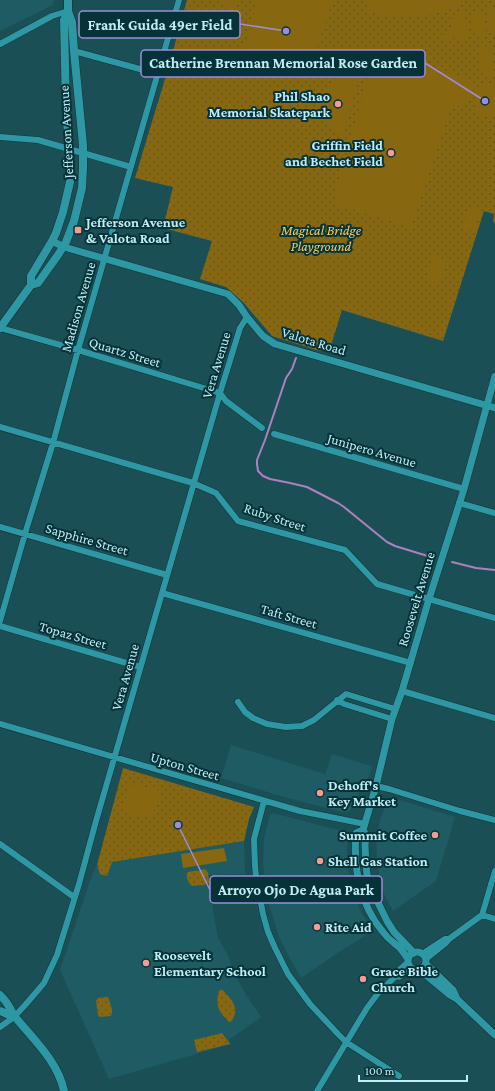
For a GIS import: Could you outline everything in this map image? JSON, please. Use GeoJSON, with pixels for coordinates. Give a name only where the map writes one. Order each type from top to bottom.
{"type":"FeatureCollection","features":[{"type":"Feature","properties":{"kind":"main road","name":"Jefferson Avenue"},"geometry":{"type":"LineString","coordinates":[[31,285],[38,283],[64,247],[74,221],[82,188],[83,153],[72,22],[68,11],[68,0]]}},
{"type":"Feature","properties":{"kind":"main road","name":"Jefferson Avenue"},"geometry":{"type":"LineString","coordinates":[[0,328],[31,285],[31,276],[52,241],[63,212],[70,182],[70,149],[66,109],[64,20],[68,11]]}},
{"type":"Feature","properties":{"kind":"main road"},"geometry":{"type":"LineString","coordinates":[[0,995],[8,1004],[14,1016],[31,1035],[52,1063],[58,1073],[64,1091]]}},
{"type":"Feature","properties":{"kind":"main road"},"geometry":{"type":"LineString","coordinates":[[0,1010],[14,1016]]}},
{"type":"Feature","properties":{"kind":"street","name":"Madison Avenue"},"geometry":{"type":"LineString","coordinates":[[0,621],[53,443],[104,258],[179,0]]}},
{"type":"Feature","properties":{"kind":"street"},"geometry":{"type":"LineString","coordinates":[[0,44],[52,16],[68,11]]}},
{"type":"Feature","properties":{"kind":"street"},"geometry":{"type":"LineString","coordinates":[[74,51],[158,74]]}},
{"type":"Feature","properties":{"kind":"street"},"geometry":{"type":"LineString","coordinates":[[0,137],[38,140],[131,167]]}},
{"type":"Feature","properties":{"kind":"street","name":"Valota Road"},"geometry":{"type":"LineString","coordinates":[[52,241],[64,247],[228,294],[239,305],[263,336],[275,344],[495,408]]}},
{"type":"Feature","properties":{"kind":"street","name":"Vera Avenue"},"geometry":{"type":"LineString","coordinates":[[0,1028],[14,1016],[44,984],[57,955],[79,884],[220,392],[240,328],[247,317]]}},
{"type":"Feature","properties":{"kind":"street","name":"Quartz Street"},"geometry":{"type":"LineString","coordinates":[[0,328],[220,392]]}},
{"type":"Feature","properties":{"kind":"street","name":"Roosevelt Avenue"},"geometry":{"type":"LineString","coordinates":[[414,953],[394,932],[368,882],[365,859],[366,835],[364,827],[376,786],[395,708],[411,663],[429,599],[464,489],[495,376]]}},
{"type":"Feature","properties":{"kind":"street"},"geometry":{"type":"LineString","coordinates":[[220,392],[226,401],[262,428]]}},
{"type":"Feature","properties":{"kind":"street","name":"Ruby Street"},"geometry":{"type":"LineString","coordinates":[[0,427],[193,483],[216,493],[238,520],[345,550],[377,584],[495,618]]}},
{"type":"Feature","properties":{"kind":"street","name":"Junipero Avenue"},"geometry":{"type":"LineString","coordinates":[[274,434],[464,489]]}},
{"type":"Feature","properties":{"kind":"street"},"geometry":{"type":"LineString","coordinates":[[459,503],[495,513]]}},
{"type":"Feature","properties":{"kind":"street","name":"Sapphire Street"},"geometry":{"type":"LineString","coordinates":[[0,526],[167,575]]}},
{"type":"Feature","properties":{"kind":"street","name":"Taft Street"},"geometry":{"type":"LineString","coordinates":[[162,593],[411,663]]}},
{"type":"Feature","properties":{"kind":"street","name":"Topaz Street"},"geometry":{"type":"LineString","coordinates":[[0,626],[140,667]]}},
{"type":"Feature","properties":{"kind":"street"},"geometry":{"type":"LineString","coordinates":[[402,691],[495,718]]}},
{"type":"Feature","properties":{"kind":"street"},"geometry":{"type":"LineString","coordinates":[[238,702],[245,712],[253,718],[267,724],[286,727],[302,726],[314,720],[346,694],[395,708]]}},
{"type":"Feature","properties":{"kind":"street"},"geometry":{"type":"LineString","coordinates":[[338,700],[344,704],[392,719]]}},
{"type":"Feature","properties":{"kind":"street","name":"Upton Street"},"geometry":{"type":"LineString","coordinates":[[0,724],[264,801],[364,827]]}},
{"type":"Feature","properties":{"kind":"street"},"geometry":{"type":"LineString","coordinates":[[376,786],[495,820]]}},
{"type":"Feature","properties":{"kind":"street"},"geometry":{"type":"LineString","coordinates":[[264,801],[254,839],[256,876],[268,932],[288,974],[310,1004],[346,1042],[399,1076]]}},
{"type":"Feature","properties":{"kind":"street","name":"Roosevelt Avenue"},"geometry":{"type":"LineString","coordinates":[[364,827],[356,833],[355,847],[357,877],[361,891],[366,905],[379,927],[394,944],[398,946],[408,961]]}},
{"type":"Feature","properties":{"kind":"street"},"geometry":{"type":"LineString","coordinates":[[0,844],[74,897]]}},
{"type":"Feature","properties":{"kind":"street"},"geometry":{"type":"LineString","coordinates":[[396,976],[399,977],[421,963],[445,939],[449,939],[482,915],[495,871]]}},
{"type":"Feature","properties":{"kind":"street"},"geometry":{"type":"LineString","coordinates":[[482,915],[495,919]]}},
{"type":"Feature","properties":{"kind":"street"},"geometry":{"type":"LineString","coordinates":[[317,1091],[367,1008],[379,992],[396,976],[396,973],[408,961],[411,954],[417,952],[421,963],[450,995],[457,999],[495,1034]]}},
{"type":"Feature","properties":{"kind":"street"},"geometry":{"type":"LineString","coordinates":[[408,961],[409,965],[421,963]]}},
{"type":"Feature","properties":{"kind":"shaded area"},"geometry":{"type":"Polygon","coordinates":[[[0,0],[54,0],[53,5],[0,31],[0,0]]]}},
{"type":"Feature","properties":{"kind":"shaded area"},"geometry":{"type":"Polygon","coordinates":[[[231,745],[325,774],[332,754],[372,766],[366,785],[360,790],[350,811],[342,812],[284,797],[221,778],[231,745]]]}},
{"type":"Feature","properties":{"kind":"shaded area"},"geometry":{"type":"Polygon","coordinates":[[[393,798],[455,817],[436,881],[393,911],[384,894],[380,881],[376,839],[380,820],[387,801],[393,798]]]}},
{"type":"Feature","properties":{"kind":"shaded area"},"geometry":{"type":"Polygon","coordinates":[[[273,813],[346,832],[348,836],[348,870],[351,883],[361,912],[371,928],[368,934],[301,978],[279,937],[269,904],[263,865],[264,838],[270,815],[273,813]]]}},
{"type":"Feature","properties":{"kind":"shaded area","name":"Roosevelt Elementary School"},"geometry":{"type":"Polygon","coordinates":[[[244,841],[245,874],[209,875],[218,938],[228,955],[235,975],[261,1017],[229,1040],[231,1044],[109,1079],[60,970],[92,875],[97,865],[100,874],[112,862],[244,841]]]}},
{"type":"Feature","properties":{"kind":"green space","name":"Magical Bridge Playground"},"geometry":{"type":"Polygon","coordinates":[[[187,0],[495,0],[495,223],[493,222],[494,214],[484,211],[443,341],[342,310],[329,352],[316,350],[272,336],[244,303],[226,287],[200,279],[212,241],[163,228],[173,187],[135,178],[187,0]]]}},
{"type":"Feature","properties":{"kind":"green space"},"geometry":{"type":"Polygon","coordinates":[[[219,0],[239,0],[235,10],[218,4],[219,0]]]}},
{"type":"Feature","properties":{"kind":"green space"},"geometry":{"type":"Polygon","coordinates":[[[258,0],[333,0],[306,81],[240,62],[258,0]]]}},
{"type":"Feature","properties":{"kind":"green space"},"geometry":{"type":"Polygon","coordinates":[[[365,0],[467,0],[439,12],[419,16],[399,17],[370,11],[365,0]]]}},
{"type":"Feature","properties":{"kind":"green space"},"geometry":{"type":"Polygon","coordinates":[[[495,8],[495,34],[491,35],[487,10],[495,8]]]}},
{"type":"Feature","properties":{"kind":"green space"},"geometry":{"type":"Polygon","coordinates":[[[482,11],[487,36],[476,38],[471,13],[482,11]]]}},
{"type":"Feature","properties":{"kind":"green space"},"geometry":{"type":"Polygon","coordinates":[[[464,13],[469,38],[455,41],[450,15],[464,13]]]}},
{"type":"Feature","properties":{"kind":"green space"},"geometry":{"type":"Polygon","coordinates":[[[451,30],[453,41],[445,42],[442,32],[451,30]]]}},
{"type":"Feature","properties":{"kind":"green space"},"geometry":{"type":"Polygon","coordinates":[[[487,46],[487,49],[490,49],[495,74],[493,75],[493,79],[487,80],[486,76],[483,77],[478,51],[481,51],[480,47],[487,46]]]}},
{"type":"Feature","properties":{"kind":"green space","name":"Griffin Field and Bechet Field"},"geometry":{"type":"Polygon","coordinates":[[[375,50],[471,80],[472,98],[450,111],[411,227],[341,206],[335,202],[335,195],[375,50]]]}},
{"type":"Feature","properties":{"kind":"green space","name":"Phil Shao Memorial Skatepark"},"geometry":{"type":"Polygon","coordinates":[[[355,68],[360,70],[360,77],[343,134],[338,136],[333,131],[323,107],[329,89],[349,71],[355,68]]]}},
{"type":"Feature","properties":{"kind":"green space"},"geometry":{"type":"Polygon","coordinates":[[[495,83],[495,115],[475,115],[474,87],[495,83]]]}},
{"type":"Feature","properties":{"kind":"green space"},"geometry":{"type":"Polygon","coordinates":[[[469,207],[481,211],[474,231],[463,228],[469,207]]]}},
{"type":"Feature","properties":{"kind":"green space"},"geometry":{"type":"Polygon","coordinates":[[[433,257],[447,260],[439,284],[427,280],[433,257]]]}},
{"type":"Feature","properties":{"kind":"green space"},"geometry":{"type":"Polygon","coordinates":[[[123,768],[254,807],[249,819],[244,841],[112,862],[107,876],[100,874],[97,865],[123,768]]]}},
{"type":"Feature","properties":{"kind":"green space"},"geometry":{"type":"Polygon","coordinates":[[[135,784],[162,791],[156,808],[149,816],[139,817],[122,813],[129,786],[135,784]]]}},
{"type":"Feature","properties":{"kind":"green space"},"geometry":{"type":"Polygon","coordinates":[[[224,848],[227,861],[183,868],[181,854],[224,848]]]}},
{"type":"Feature","properties":{"kind":"green space"},"geometry":{"type":"Polygon","coordinates":[[[206,869],[209,883],[192,886],[189,883],[187,879],[188,872],[206,869]]]}},
{"type":"Feature","properties":{"kind":"green space"},"geometry":{"type":"Polygon","coordinates":[[[222,989],[232,1001],[235,1009],[235,1013],[230,1023],[223,1016],[217,1001],[219,991],[222,989]]]}},
{"type":"Feature","properties":{"kind":"green space"},"geometry":{"type":"Polygon","coordinates":[[[108,997],[111,1004],[112,1014],[111,1016],[100,1017],[98,1015],[96,1001],[98,998],[108,997]]]}},
{"type":"Feature","properties":{"kind":"green space"},"geometry":{"type":"Polygon","coordinates":[[[222,1033],[230,1044],[197,1052],[194,1040],[222,1033]]]}},
{"type":"Feature","properties":{"kind":"waterway"},"geometry":{"type":"LineString","coordinates":[[296,358],[292,369],[286,378],[257,460],[258,471],[263,476],[270,479],[307,487],[344,507],[387,542],[395,546],[431,557]]}},
{"type":"Feature","properties":{"kind":"waterway"},"geometry":{"type":"LineString","coordinates":[[452,562],[476,568],[495,570]]}},
{"type":"Feature","properties":{"kind":"place","name":"Frank Guida 49er Field"},"geometry":{"type":"Point","coordinates":[286,31]}},
{"type":"Feature","properties":{"kind":"place","name":"Catherine Brennan Memorial Rose Garden"},"geometry":{"type":"Point","coordinates":[485,101]}},
{"type":"Feature","properties":{"kind":"place","name":"Phil Shao Memorial Skatepark"},"geometry":{"type":"Point","coordinates":[338,104]}},
{"type":"Feature","properties":{"kind":"place","name":"Griffin Field and Bechet Field"},"geometry":{"type":"Point","coordinates":[391,153]}},
{"type":"Feature","properties":{"kind":"place","name":"Jefferson Avenue & Valota Road"},"geometry":{"type":"Point","coordinates":[78,230]}},
{"type":"Feature","properties":{"kind":"place","name":"Dehoff's Key Market"},"geometry":{"type":"Point","coordinates":[320,793]}},
{"type":"Feature","properties":{"kind":"place","name":"Arroyo Ojo De Agua Park"},"geometry":{"type":"Point","coordinates":[178,825]}},
{"type":"Feature","properties":{"kind":"place","name":"Summit Coffee"},"geometry":{"type":"Point","coordinates":[435,835]}},
{"type":"Feature","properties":{"kind":"place","name":"Shell Gas Station"},"geometry":{"type":"Point","coordinates":[320,861]}},
{"type":"Feature","properties":{"kind":"place","name":"Rite Aid"},"geometry":{"type":"Point","coordinates":[317,927]}},
{"type":"Feature","properties":{"kind":"place","name":"Roosevelt Elementary School"},"geometry":{"type":"Point","coordinates":[146,963]}},
{"type":"Feature","properties":{"kind":"place","name":"Grace Bible Church"},"geometry":{"type":"Point","coordinates":[363,979]}}]}
